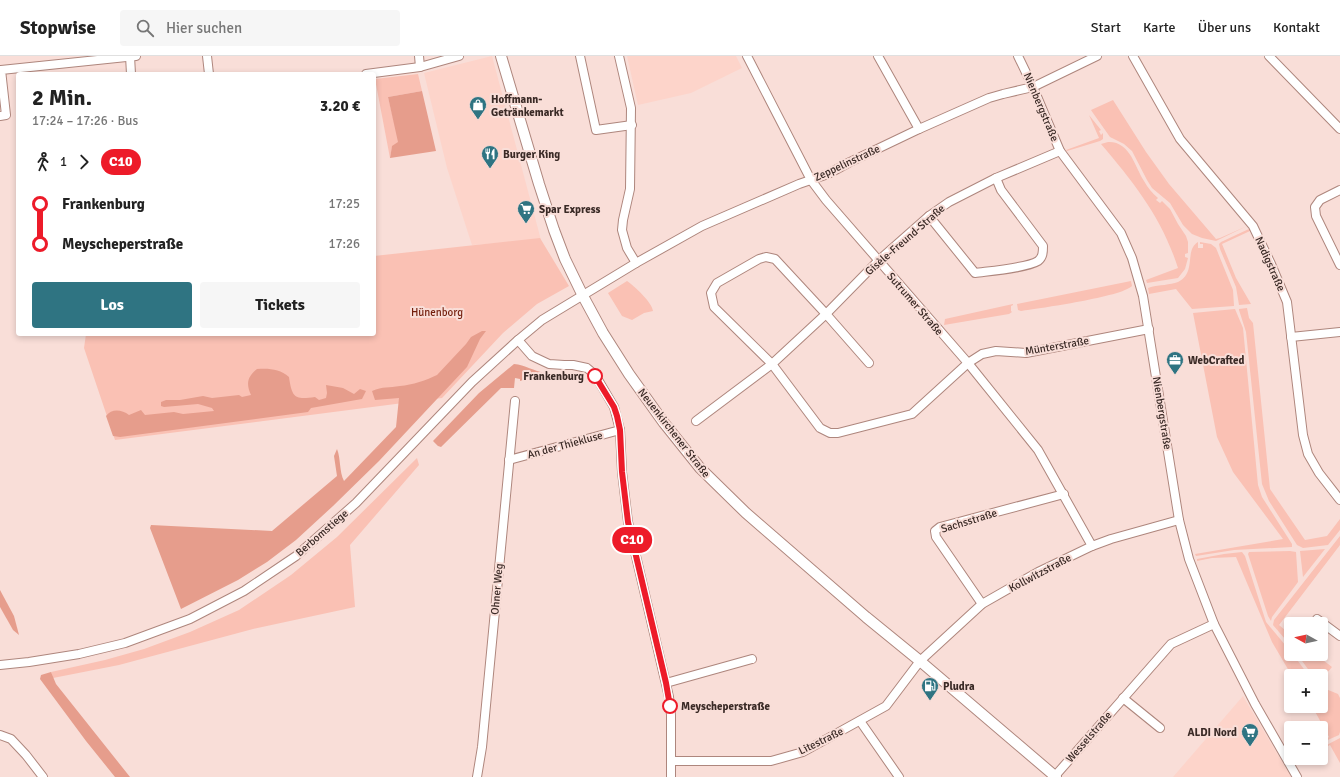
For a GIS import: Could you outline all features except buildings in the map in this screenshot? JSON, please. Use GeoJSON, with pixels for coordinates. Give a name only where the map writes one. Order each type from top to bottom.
{"type":"FeatureCollection","features":[{"type":"Feature","properties":{"kind":"street"},"geometry":{"type":"LineString","coordinates":[[0,116],[6,115],[1,70],[132,56],[131,72]]}},
{"type":"Feature","properties":{"kind":"street"},"geometry":{"type":"LineString","coordinates":[[207,56],[209,72]]}},
{"type":"Feature","properties":{"kind":"street"},"geometry":{"type":"LineString","coordinates":[[419,56],[420,67]]}},
{"type":"Feature","properties":{"kind":"street"},"geometry":{"type":"LineString","coordinates":[[376,73],[420,67],[459,56]]}},
{"type":"Feature","properties":{"kind":"street","name":"Neuenkirchener Straße"},"geometry":{"type":"LineString","coordinates":[[501,56],[536,177],[554,230],[583,296],[603,333],[653,409],[696,463],[715,483],[752,517],[866,617],[920,661],[1055,777]]}},
{"type":"Feature","properties":{"kind":"street"},"geometry":{"type":"LineString","coordinates":[[580,56],[596,130],[632,125]]}},
{"type":"Feature","properties":{"kind":"street"},"geometry":{"type":"LineString","coordinates":[[619,56],[631,108],[632,125],[630,189],[622,230],[626,248],[636,264]]}},
{"type":"Feature","properties":{"kind":"street","name":"Sutrumer Straße"},"geometry":{"type":"LineString","coordinates":[[747,56],[811,180],[878,261],[968,363],[1038,450],[1092,546]]}},
{"type":"Feature","properties":{"kind":"street"},"geometry":{"type":"LineString","coordinates":[[878,56],[919,129]]}},
{"type":"Feature","properties":{"kind":"street","name":"Nienbergstraße"},"geometry":{"type":"LineString","coordinates":[[1018,56],[1060,151],[1121,232],[1132,258],[1143,296],[1179,520],[1189,558],[1214,624],[1255,704],[1298,777]]}},
{"type":"Feature","properties":{"kind":"street","name":"Zeppelinstraße"},"geometry":{"type":"LineString","coordinates":[[583,296],[702,226],[799,184],[828,174],[919,129],[989,98],[1033,87],[1097,56]]}},
{"type":"Feature","properties":{"kind":"street","name":"Nadigstraße"},"geometry":{"type":"LineString","coordinates":[[1133,56],[1180,139],[1254,226],[1287,302],[1303,435],[1308,454],[1319,473],[1340,500]]}},
{"type":"Feature","properties":{"kind":"street"},"geometry":{"type":"LineString","coordinates":[[1269,56],[1340,130]]}},
{"type":"Feature","properties":{"kind":"street","name":"Gisèle-Freund-Straße"},"geometry":{"type":"LineString","coordinates":[[696,421],[772,364],[826,314],[878,261],[929,216],[949,202],[996,178],[1060,151]]}},
{"type":"Feature","properties":{"kind":"street"},"geometry":{"type":"LineString","coordinates":[[929,216],[975,273],[1030,265],[1039,260],[1043,253],[1043,246],[1001,190],[996,178]]}},
{"type":"Feature","properties":{"kind":"street"},"geometry":{"type":"LineString","coordinates":[[1340,190],[1320,200],[1315,206],[1316,216],[1340,265]]}},
{"type":"Feature","properties":{"kind":"street","name":"Münterstraße"},"geometry":{"type":"LineString","coordinates":[[826,314],[775,259],[766,257],[759,258],[717,283],[711,293],[714,307],[772,364],[820,428],[830,433],[838,433],[912,414],[968,363],[982,354],[996,351],[1026,353],[1149,329]]}},
{"type":"Feature","properties":{"kind":"street","name":"Berbomstiege"},"geometry":{"type":"LineString","coordinates":[[0,665],[79,654],[125,643],[190,619],[244,591],[296,556],[356,504],[472,382],[518,340],[542,320],[583,296]]}},
{"type":"Feature","properties":{"kind":"street"},"geometry":{"type":"LineString","coordinates":[[826,314],[869,363]]}},
{"type":"Feature","properties":{"kind":"street"},"geometry":{"type":"LineString","coordinates":[[1291,337],[1340,332]]}},
{"type":"Feature","properties":{"kind":"street"},"geometry":{"type":"LineString","coordinates":[[518,340],[532,356],[549,364],[581,366],[593,373],[614,407],[620,430],[622,472],[628,522],[666,683],[670,715],[671,777]]}},
{"type":"Feature","properties":{"kind":"street","name":"Ohner Weg"},"geometry":{"type":"LineString","coordinates":[[477,777],[483,739],[515,401]]}},
{"type":"Feature","properties":{"kind":"street","name":"An der Thiekluse"},"geometry":{"type":"LineString","coordinates":[[509,460],[620,430]]}},
{"type":"Feature","properties":{"kind":"street","name":"Sachsstraße"},"geometry":{"type":"LineString","coordinates":[[982,604],[936,537],[935,531],[940,527],[1064,494]]}},
{"type":"Feature","properties":{"kind":"street","name":"Kollwitzstraße"},"geometry":{"type":"LineString","coordinates":[[920,661],[982,604],[1038,572],[1110,539],[1179,520]]}},
{"type":"Feature","properties":{"kind":"street","name":"Wesselstraße"},"geometry":{"type":"LineString","coordinates":[[1055,777],[1171,644],[1214,624]]}},
{"type":"Feature","properties":{"kind":"street"},"geometry":{"type":"LineString","coordinates":[[1328,627],[1340,636]]}},
{"type":"Feature","properties":{"kind":"street"},"geometry":{"type":"LineString","coordinates":[[666,683],[752,659]]}},
{"type":"Feature","properties":{"kind":"street","name":"Litestraße"},"geometry":{"type":"LineString","coordinates":[[671,761],[771,761],[803,752],[886,706],[920,661]]}},
{"type":"Feature","properties":{"kind":"street"},"geometry":{"type":"LineString","coordinates":[[1123,698],[1160,728]]}},
{"type":"Feature","properties":{"kind":"street"},"geometry":{"type":"LineString","coordinates":[[860,721],[899,777]]}},
{"type":"Feature","properties":{"kind":"street"},"geometry":{"type":"LineString","coordinates":[[0,735],[11,739],[43,777]]}},
{"type":"Feature","properties":{"kind":"shaded area"},"geometry":{"type":"Polygon","coordinates":[[[492,56],[541,240],[472,245],[447,168],[424,73],[492,56]]]}},
{"type":"Feature","properties":{"kind":"shaded area"},"geometry":{"type":"Polygon","coordinates":[[[627,56],[736,56],[742,68],[691,93],[638,105],[627,56]]]}},
{"type":"Feature","properties":{"kind":"shaded area"},"geometry":{"type":"Polygon","coordinates":[[[422,91],[436,151],[390,158],[392,146],[398,142],[388,97],[422,91]]]}},
{"type":"Feature","properties":{"kind":"shaded area"},"geometry":{"type":"Polygon","coordinates":[[[482,331],[486,331],[480,339],[467,367],[379,461],[333,506],[296,540],[267,562],[238,580],[181,609],[150,528],[151,525],[272,531],[337,476],[334,456],[337,449],[341,473],[344,481],[396,427],[399,398],[375,400],[372,391],[376,389],[414,383],[437,375],[471,337],[482,331]]]}},
{"type":"Feature","properties":{"kind":"shaded area"},"geometry":{"type":"Polygon","coordinates":[[[514,364],[545,373],[520,381],[520,379],[515,378],[514,388],[501,388],[441,447],[438,446],[433,441],[479,393],[514,364]]]}},
{"type":"Feature","properties":{"kind":"shaded area"},"geometry":{"type":"Polygon","coordinates":[[[257,369],[274,370],[286,374],[289,377],[293,393],[299,398],[315,397],[319,400],[326,398],[326,385],[343,388],[354,394],[360,389],[366,391],[362,399],[311,408],[308,412],[120,437],[113,436],[106,416],[108,413],[120,411],[129,415],[141,410],[145,415],[174,412],[183,414],[214,411],[212,408],[198,404],[164,407],[161,406],[161,402],[166,400],[180,400],[203,396],[212,398],[239,395],[242,397],[251,395],[248,387],[248,381],[257,369]]]}},
{"type":"Feature","properties":{"kind":"shaded area"},"geometry":{"type":"Polygon","coordinates":[[[0,590],[14,616],[19,635],[13,630],[0,607],[0,590]]]}},
{"type":"Feature","properties":{"kind":"shaded area"},"geometry":{"type":"Polygon","coordinates":[[[51,672],[56,684],[130,777],[115,777],[86,741],[40,679],[41,675],[51,672]]]}},
{"type":"Feature","properties":{"kind":"shaded area"},"geometry":{"type":"Polygon","coordinates":[[[1243,696],[1291,777],[1173,777],[1243,696]]]}},
{"type":"Feature","properties":{"kind":"green space"},"geometry":{"type":"Polygon","coordinates":[[[418,74],[422,91],[388,97],[399,142],[392,147],[390,158],[376,84],[376,79],[418,74]]]}},
{"type":"Feature","properties":{"kind":"green space"},"geometry":{"type":"Polygon","coordinates":[[[1113,100],[1146,152],[1169,184],[1216,239],[1247,226],[1216,241],[1192,234],[1183,225],[1170,203],[1152,188],[1132,151],[1124,144],[1110,137],[1091,110],[1113,100]]]}},
{"type":"Feature","properties":{"kind":"green space"},"geometry":{"type":"Polygon","coordinates":[[[1089,115],[1101,130],[1099,131],[1101,135],[1103,133],[1103,139],[1067,151],[1066,150],[1099,138],[1089,115]]]}},
{"type":"Feature","properties":{"kind":"green space"},"geometry":{"type":"Polygon","coordinates":[[[1108,142],[1115,143],[1127,150],[1147,186],[1158,198],[1156,200],[1160,203],[1162,201],[1170,209],[1186,236],[1188,242],[1188,253],[1185,254],[1185,257],[1188,258],[1185,269],[1178,278],[1147,283],[1146,280],[1178,268],[1156,217],[1125,173],[1101,144],[1108,142]]]}},
{"type":"Feature","properties":{"kind":"green space"},"geometry":{"type":"Polygon","coordinates":[[[1251,228],[1252,232],[1250,231],[1222,244],[1236,278],[1251,304],[1239,305],[1236,287],[1219,244],[1251,228]]]}},
{"type":"Feature","properties":{"kind":"green space","name":"Hünenborg"},"geometry":{"type":"Polygon","coordinates":[[[540,238],[569,286],[537,304],[503,333],[442,398],[115,440],[84,348],[86,336],[376,336],[376,256],[540,238]]]}},
{"type":"Feature","properties":{"kind":"green space"},"geometry":{"type":"Polygon","coordinates":[[[1198,242],[1198,248],[1203,248],[1203,244],[1200,244],[1200,242],[1211,244],[1216,248],[1233,290],[1234,306],[1192,309],[1176,289],[1149,294],[1148,288],[1175,283],[1184,278],[1189,267],[1192,250],[1198,242]]]}},
{"type":"Feature","properties":{"kind":"green space"},"geometry":{"type":"Polygon","coordinates":[[[627,281],[650,303],[653,311],[644,313],[632,320],[622,316],[608,293],[627,281]]]}},
{"type":"Feature","properties":{"kind":"green space"},"geometry":{"type":"Polygon","coordinates":[[[1131,281],[1132,286],[1113,294],[1062,305],[1021,311],[1018,310],[1017,304],[1131,281]]]}},
{"type":"Feature","properties":{"kind":"green space"},"geometry":{"type":"Polygon","coordinates":[[[1013,304],[1011,306],[1012,312],[1009,314],[944,325],[945,319],[1013,304]]]}},
{"type":"Feature","properties":{"kind":"green space"},"geometry":{"type":"Polygon","coordinates":[[[1247,308],[1249,318],[1253,323],[1270,489],[1305,540],[1327,536],[1340,519],[1340,530],[1328,545],[1303,548],[1297,545],[1269,501],[1262,484],[1246,332],[1239,310],[1247,308]]]}},
{"type":"Feature","properties":{"kind":"green space"},"geometry":{"type":"Polygon","coordinates":[[[1235,309],[1243,328],[1258,485],[1262,497],[1292,544],[1292,547],[1234,550],[1196,556],[1195,554],[1283,539],[1233,472],[1217,437],[1193,313],[1235,309]]]}},
{"type":"Feature","properties":{"kind":"green space"},"geometry":{"type":"Polygon","coordinates":[[[417,458],[419,465],[350,545],[355,607],[253,629],[119,665],[53,678],[51,672],[105,660],[144,649],[190,632],[239,610],[291,575],[337,537],[417,458]]]}},
{"type":"Feature","properties":{"kind":"green space"},"geometry":{"type":"Polygon","coordinates":[[[1340,536],[1340,545],[1279,625],[1284,629],[1284,638],[1273,625],[1274,620],[1340,536]]]}},
{"type":"Feature","properties":{"kind":"green space"},"geometry":{"type":"Polygon","coordinates":[[[1325,549],[1303,577],[1300,551],[1325,549]]]}},
{"type":"Feature","properties":{"kind":"green space"},"geometry":{"type":"Polygon","coordinates":[[[1242,552],[1245,556],[1266,622],[1284,644],[1284,661],[1298,661],[1304,669],[1288,669],[1272,642],[1236,557],[1212,558],[1197,561],[1197,559],[1242,552]]]}},
{"type":"Feature","properties":{"kind":"green space"},"geometry":{"type":"Polygon","coordinates":[[[1249,552],[1296,552],[1298,582],[1272,617],[1271,621],[1268,616],[1248,554],[1249,552]]]}},
{"type":"Feature","properties":{"kind":"green space"},"geometry":{"type":"Polygon","coordinates":[[[1302,661],[1324,661],[1332,667],[1328,672],[1328,669],[1308,669],[1302,661]]]}},
{"type":"Feature","properties":{"kind":"green space"},"geometry":{"type":"Polygon","coordinates":[[[1328,690],[1338,694],[1340,698],[1339,735],[1328,740],[1328,721],[1320,721],[1316,713],[1328,713],[1328,690]]]}},
{"type":"Feature","properties":{"kind":"green space"},"geometry":{"type":"Polygon","coordinates":[[[1340,738],[1340,763],[1330,745],[1328,746],[1328,744],[1340,738]]]}},
{"type":"Feature","properties":{"kind":"bus line","name":"C10"},"geometry":{"type":"LineString","coordinates":[[595,376],[614,407],[617,416],[620,430],[622,472],[628,522],[669,696],[670,706]]}},
{"type":"Feature","properties":{"kind":"place","name":"Hoffmann- Getränkemarkt"},"geometry":{"type":"Point","coordinates":[478,120]}},
{"type":"Feature","properties":{"kind":"place","name":"Burger King"},"geometry":{"type":"Point","coordinates":[490,169]}},
{"type":"Feature","properties":{"kind":"place","name":"Spar Express"},"geometry":{"type":"Point","coordinates":[526,224]}},
{"type":"Feature","properties":{"kind":"place","name":"WebCrafted"},"geometry":{"type":"Point","coordinates":[1175,375]}},
{"type":"Feature","properties":{"kind":"place","name":"Frankenburg"},"geometry":{"type":"Point","coordinates":[595,376]}},
{"type":"Feature","properties":{"kind":"place","name":"Pludra"},"geometry":{"type":"Point","coordinates":[930,701]}},
{"type":"Feature","properties":{"kind":"place","name":"Meyscheperstraße"},"geometry":{"type":"Point","coordinates":[670,706]}},
{"type":"Feature","properties":{"kind":"place","name":"ALDI Nord"},"geometry":{"type":"Point","coordinates":[1250,747]}}]}
